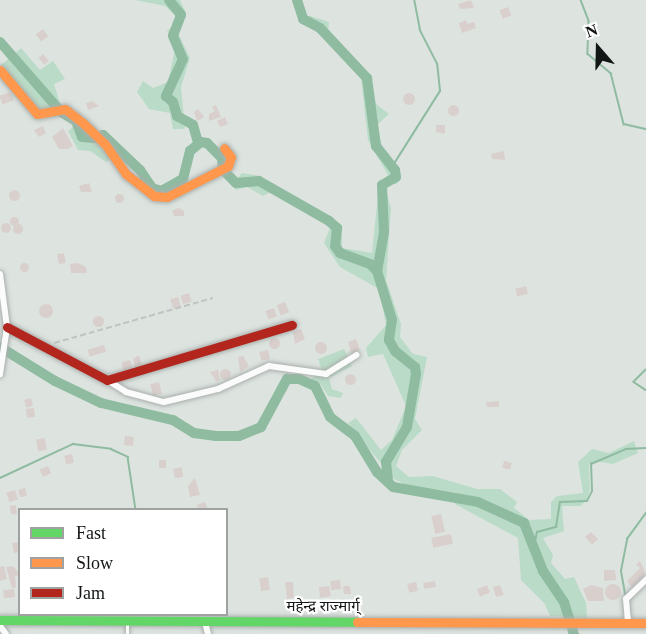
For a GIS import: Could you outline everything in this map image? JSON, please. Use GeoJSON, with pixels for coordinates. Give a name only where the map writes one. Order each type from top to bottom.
{"type":"FeatureCollection","features":[{"type":"Feature","properties":{"kind":"main road"},"geometry":{"type":"LineString","coordinates":[[0,70],[37,114],[59,110],[105,144],[121,168],[154,196],[167,197],[223,168],[231,157],[224,147]]}},
{"type":"Feature","properties":{"kind":"main road"},"geometry":{"type":"LineString","coordinates":[[7,327],[107,380],[292,325]]}},
{"type":"Feature","properties":{"kind":"main road","name":"महेन्द्र राज्मार्ग्"},"geometry":{"type":"LineString","coordinates":[[0,620],[646,623]]}},
{"type":"Feature","properties":{"kind":"street"},"geometry":{"type":"LineString","coordinates":[[0,273],[7,327],[0,374]]}},
{"type":"Feature","properties":{"kind":"street"},"geometry":{"type":"LineString","coordinates":[[107,380],[126,392],[164,402],[218,389],[269,366],[326,374],[357,356]]}},
{"type":"Feature","properties":{"kind":"street"},"geometry":{"type":"LineString","coordinates":[[628,623],[626,599],[646,580]]}},
{"type":"Feature","properties":{"kind":"street"},"geometry":{"type":"LineString","coordinates":[[205,622],[208,634]]}},
{"type":"Feature","properties":{"kind":"street"},"geometry":{"type":"LineString","coordinates":[[0,626],[6,634]]}},
{"type":"Feature","properties":{"kind":"lane"},"geometry":{"type":"LineString","coordinates":[[127,622],[127,634]]}},
{"type":"Feature","properties":{"kind":"path"},"geometry":{"type":"LineString","coordinates":[[42,346],[213,298]]}},
{"type":"Feature","properties":{"kind":"green space"},"geometry":{"type":"Polygon","coordinates":[[[135,0],[180,0],[186,13],[178,33],[190,58],[181,87],[185,129],[173,129],[170,113],[149,109],[137,92],[143,81],[153,88],[168,82],[175,49],[167,31],[176,24],[176,16],[165,6],[135,0]]]}},
{"type":"Feature","properties":{"kind":"green space"},"geometry":{"type":"Polygon","coordinates":[[[310,16],[329,22],[328,33],[324,35],[300,19],[310,16]]]}},
{"type":"Feature","properties":{"kind":"green space"},"geometry":{"type":"Polygon","coordinates":[[[21,48],[40,70],[53,61],[65,79],[54,84],[60,103],[40,111],[0,66],[21,48]]]}},
{"type":"Feature","properties":{"kind":"green space"},"geometry":{"type":"Polygon","coordinates":[[[357,62],[370,78],[376,104],[389,114],[377,125],[383,150],[401,177],[397,184],[387,184],[386,192],[391,208],[386,280],[401,324],[400,337],[413,354],[427,357],[415,419],[422,430],[402,450],[396,466],[409,477],[433,476],[477,489],[500,489],[517,502],[514,508],[529,520],[551,519],[551,502],[557,496],[583,493],[578,462],[592,449],[609,453],[634,441],[638,453],[613,464],[595,461],[589,465],[590,490],[586,500],[581,506],[562,506],[564,531],[543,538],[553,555],[551,563],[565,579],[574,577],[586,603],[587,618],[550,616],[545,604],[521,580],[518,538],[455,504],[458,493],[408,486],[394,479],[348,423],[356,418],[381,450],[392,440],[406,406],[383,354],[368,357],[366,348],[386,325],[379,289],[340,267],[324,243],[331,225],[342,225],[342,248],[372,253],[379,184],[388,175],[368,140],[361,78],[353,68],[357,62]]]}},
{"type":"Feature","properties":{"kind":"green space"},"geometry":{"type":"Polygon","coordinates":[[[79,122],[104,145],[110,160],[106,162],[90,151],[78,150],[68,131],[79,122]]]}},
{"type":"Feature","properties":{"kind":"green space"},"geometry":{"type":"Polygon","coordinates":[[[228,170],[237,179],[242,173],[261,176],[275,190],[263,196],[247,187],[236,190],[222,174],[228,170]]]}},
{"type":"Feature","properties":{"kind":"green space"},"geometry":{"type":"Polygon","coordinates":[[[344,349],[352,366],[329,378],[332,389],[343,393],[341,398],[328,396],[321,385],[310,380],[322,370],[318,359],[344,349]]]}},
{"type":"Feature","properties":{"kind":"building"},"geometry":{"type":"Polygon","coordinates":[[[471,0],[474,8],[460,9],[458,4],[471,0]]]}},
{"type":"Feature","properties":{"kind":"building"},"geometry":{"type":"Polygon","coordinates":[[[508,7],[511,15],[503,19],[500,10],[508,7]]]}},
{"type":"Feature","properties":{"kind":"building"},"geometry":{"type":"Polygon","coordinates":[[[466,20],[467,24],[474,22],[476,28],[462,33],[459,23],[466,20]]]}},
{"type":"Feature","properties":{"kind":"building"},"geometry":{"type":"Polygon","coordinates":[[[43,29],[48,36],[41,42],[36,34],[43,29]]]}},
{"type":"Feature","properties":{"kind":"building"},"geometry":{"type":"Polygon","coordinates":[[[43,54],[49,61],[44,65],[38,58],[43,54]]]}},
{"type":"Feature","properties":{"kind":"building"},"geometry":{"type":"Polygon","coordinates":[[[11,92],[14,101],[2,104],[0,96],[11,92]]]}},
{"type":"Feature","properties":{"kind":"building"},"geometry":{"type":"Polygon","coordinates":[[[409,93],[415,99],[409,105],[403,99],[409,93]]]}},
{"type":"Feature","properties":{"kind":"building"},"geometry":{"type":"Polygon","coordinates":[[[92,101],[99,106],[88,110],[86,103],[92,101]]]}},
{"type":"Feature","properties":{"kind":"building"},"geometry":{"type":"Polygon","coordinates":[[[216,105],[221,117],[209,121],[209,114],[215,111],[212,107],[216,105]]]}},
{"type":"Feature","properties":{"kind":"building"},"geometry":{"type":"Polygon","coordinates":[[[453,105],[457,106],[457,114],[453,115],[449,114],[448,110],[449,106],[453,105]]]}},
{"type":"Feature","properties":{"kind":"building"},"geometry":{"type":"Polygon","coordinates":[[[198,109],[204,117],[197,121],[194,112],[198,109]]]}},
{"type":"Feature","properties":{"kind":"building"},"geometry":{"type":"Polygon","coordinates":[[[225,117],[228,124],[220,127],[217,121],[225,117]]]}},
{"type":"Feature","properties":{"kind":"building"},"geometry":{"type":"Polygon","coordinates":[[[436,125],[445,125],[445,134],[436,132],[436,125]]]}},
{"type":"Feature","properties":{"kind":"building"},"geometry":{"type":"Polygon","coordinates":[[[43,126],[46,133],[39,137],[34,130],[43,126]]]}},
{"type":"Feature","properties":{"kind":"building"},"geometry":{"type":"Polygon","coordinates":[[[63,128],[73,146],[68,149],[59,149],[52,137],[63,128]]]}},
{"type":"Feature","properties":{"kind":"building"},"geometry":{"type":"Polygon","coordinates":[[[504,151],[505,160],[492,159],[491,154],[504,151]]]}},
{"type":"Feature","properties":{"kind":"building"},"geometry":{"type":"Polygon","coordinates":[[[89,183],[92,192],[81,192],[79,186],[89,183]]]}},
{"type":"Feature","properties":{"kind":"building"},"geometry":{"type":"Polygon","coordinates":[[[14,189],[20,195],[14,201],[8,195],[14,189]]]}},
{"type":"Feature","properties":{"kind":"building"},"geometry":{"type":"Polygon","coordinates":[[[119,193],[124,198],[119,203],[114,198],[119,193]]]}},
{"type":"Feature","properties":{"kind":"building"},"geometry":{"type":"Polygon","coordinates":[[[178,208],[184,211],[184,216],[174,216],[172,211],[178,208]]]}},
{"type":"Feature","properties":{"kind":"building"},"geometry":{"type":"Polygon","coordinates":[[[14,216],[19,221],[14,226],[9,221],[14,216]]]}},
{"type":"Feature","properties":{"kind":"building"},"geometry":{"type":"Polygon","coordinates":[[[6,223],[10,224],[10,232],[6,233],[2,232],[1,228],[2,224],[6,223]]]}},
{"type":"Feature","properties":{"kind":"building"},"geometry":{"type":"Polygon","coordinates":[[[18,224],[23,229],[18,234],[13,229],[18,224]]]}},
{"type":"Feature","properties":{"kind":"building"},"geometry":{"type":"Polygon","coordinates":[[[64,253],[66,263],[59,264],[57,254],[64,253]]]}},
{"type":"Feature","properties":{"kind":"building"},"geometry":{"type":"Polygon","coordinates":[[[24,263],[28,267],[24,271],[20,267],[24,263]]]}},
{"type":"Feature","properties":{"kind":"building"},"geometry":{"type":"Polygon","coordinates":[[[78,263],[86,267],[87,273],[71,273],[70,264],[78,263]]]}},
{"type":"Feature","properties":{"kind":"building"},"geometry":{"type":"Polygon","coordinates":[[[526,286],[528,294],[517,296],[515,289],[526,286]]]}},
{"type":"Feature","properties":{"kind":"building"},"geometry":{"type":"Polygon","coordinates":[[[189,293],[192,302],[183,304],[180,296],[189,293]]]}},
{"type":"Feature","properties":{"kind":"building"},"geometry":{"type":"Polygon","coordinates":[[[178,297],[181,307],[173,309],[170,299],[178,297]]]}},
{"type":"Feature","properties":{"kind":"building"},"geometry":{"type":"Polygon","coordinates":[[[285,302],[289,312],[281,316],[277,305],[285,302]]]}},
{"type":"Feature","properties":{"kind":"building"},"geometry":{"type":"Polygon","coordinates":[[[46,304],[51,306],[53,311],[51,316],[46,318],[41,316],[39,311],[41,306],[46,304]]]}},
{"type":"Feature","properties":{"kind":"building"},"geometry":{"type":"Polygon","coordinates":[[[274,308],[277,317],[268,319],[265,311],[274,308]]]}},
{"type":"Feature","properties":{"kind":"building"},"geometry":{"type":"Polygon","coordinates":[[[98,315],[104,321],[98,327],[92,321],[98,315]]]}},
{"type":"Feature","properties":{"kind":"building"},"geometry":{"type":"Polygon","coordinates":[[[301,329],[305,339],[295,344],[293,332],[301,329]]]}},
{"type":"Feature","properties":{"kind":"building"},"geometry":{"type":"Polygon","coordinates":[[[274,338],[278,339],[278,347],[274,348],[270,347],[269,343],[270,339],[274,338]]]}},
{"type":"Feature","properties":{"kind":"building"},"geometry":{"type":"Polygon","coordinates":[[[356,339],[360,350],[352,355],[348,342],[356,339]]]}},
{"type":"Feature","properties":{"kind":"building"},"geometry":{"type":"Polygon","coordinates":[[[323,342],[327,348],[323,354],[319,354],[315,346],[323,342]]]}},
{"type":"Feature","properties":{"kind":"building"},"geometry":{"type":"Polygon","coordinates":[[[104,345],[106,352],[90,356],[88,350],[104,345]]]}},
{"type":"Feature","properties":{"kind":"building"},"geometry":{"type":"Polygon","coordinates":[[[268,350],[270,359],[261,361],[259,352],[268,350]]]}},
{"type":"Feature","properties":{"kind":"building"},"geometry":{"type":"Polygon","coordinates":[[[139,355],[143,369],[136,370],[133,359],[139,355]]]}},
{"type":"Feature","properties":{"kind":"building"},"geometry":{"type":"Polygon","coordinates":[[[243,356],[249,366],[240,372],[238,357],[243,356]]]}},
{"type":"Feature","properties":{"kind":"building"},"geometry":{"type":"Polygon","coordinates":[[[130,360],[133,371],[124,373],[121,362],[130,360]]]}},
{"type":"Feature","properties":{"kind":"building"},"geometry":{"type":"Polygon","coordinates":[[[225,369],[229,370],[229,378],[225,379],[221,378],[220,374],[221,370],[225,369]]]}},
{"type":"Feature","properties":{"kind":"building"},"geometry":{"type":"Polygon","coordinates":[[[218,370],[220,380],[216,381],[210,372],[218,370]]]}},
{"type":"Feature","properties":{"kind":"building"},"geometry":{"type":"Polygon","coordinates":[[[350,373],[356,379],[350,385],[344,379],[350,373]]]}},
{"type":"Feature","properties":{"kind":"building"},"geometry":{"type":"Polygon","coordinates":[[[159,382],[162,394],[153,396],[150,384],[159,382]]]}},
{"type":"Feature","properties":{"kind":"building"},"geometry":{"type":"Polygon","coordinates":[[[31,398],[33,406],[26,407],[24,400],[31,398]]]}},
{"type":"Feature","properties":{"kind":"building"},"geometry":{"type":"Polygon","coordinates":[[[499,401],[499,407],[487,407],[486,402],[499,401]]]}},
{"type":"Feature","properties":{"kind":"building"},"geometry":{"type":"Polygon","coordinates":[[[34,408],[35,417],[27,418],[26,409],[34,408]]]}},
{"type":"Feature","properties":{"kind":"building"},"geometry":{"type":"Polygon","coordinates":[[[125,436],[134,437],[133,446],[124,445],[125,436]]]}},
{"type":"Feature","properties":{"kind":"building"},"geometry":{"type":"Polygon","coordinates":[[[45,438],[47,450],[38,451],[36,439],[45,438]]]}},
{"type":"Feature","properties":{"kind":"building"},"geometry":{"type":"Polygon","coordinates":[[[72,454],[74,463],[66,465],[64,456],[72,454]]]}},
{"type":"Feature","properties":{"kind":"building"},"geometry":{"type":"Polygon","coordinates":[[[159,460],[166,460],[166,468],[159,468],[159,460]]]}},
{"type":"Feature","properties":{"kind":"building"},"geometry":{"type":"Polygon","coordinates":[[[504,461],[512,463],[510,470],[502,468],[504,461]]]}},
{"type":"Feature","properties":{"kind":"building"},"geometry":{"type":"Polygon","coordinates":[[[48,466],[51,473],[43,477],[40,470],[48,466]]]}},
{"type":"Feature","properties":{"kind":"building"},"geometry":{"type":"Polygon","coordinates":[[[182,467],[183,477],[175,478],[173,469],[182,467]]]}},
{"type":"Feature","properties":{"kind":"building"},"geometry":{"type":"Polygon","coordinates":[[[195,478],[200,495],[190,497],[188,486],[195,478]]]}},
{"type":"Feature","properties":{"kind":"building"},"geometry":{"type":"Polygon","coordinates":[[[25,488],[27,496],[20,497],[18,490],[25,488]]]}},
{"type":"Feature","properties":{"kind":"building"},"geometry":{"type":"Polygon","coordinates":[[[15,490],[18,500],[9,502],[6,493],[15,490]]]}},
{"type":"Feature","properties":{"kind":"building"},"geometry":{"type":"Polygon","coordinates":[[[205,502],[207,508],[198,508],[197,505],[205,502]]]}},
{"type":"Feature","properties":{"kind":"building"},"geometry":{"type":"Polygon","coordinates":[[[16,505],[17,514],[11,515],[10,506],[16,505]]]}},
{"type":"Feature","properties":{"kind":"building"},"geometry":{"type":"Polygon","coordinates":[[[441,514],[445,532],[435,534],[431,516],[441,514]]]}},
{"type":"Feature","properties":{"kind":"building"},"geometry":{"type":"Polygon","coordinates":[[[591,532],[598,539],[592,545],[585,537],[591,532]]]}},
{"type":"Feature","properties":{"kind":"building"},"geometry":{"type":"Polygon","coordinates":[[[451,534],[453,544],[433,548],[431,538],[451,534]]]}},
{"type":"Feature","properties":{"kind":"building"},"geometry":{"type":"Polygon","coordinates":[[[18,542],[18,552],[14,553],[12,543],[18,542]]]}},
{"type":"Feature","properties":{"kind":"building"},"geometry":{"type":"Polygon","coordinates":[[[640,561],[646,574],[632,587],[627,581],[640,568],[636,565],[640,561]]]}},
{"type":"Feature","properties":{"kind":"building"},"geometry":{"type":"Polygon","coordinates":[[[4,566],[7,579],[0,581],[0,567],[4,566]]]}},
{"type":"Feature","properties":{"kind":"building"},"geometry":{"type":"Polygon","coordinates":[[[13,566],[18,572],[18,575],[15,576],[16,587],[12,588],[6,567],[13,566]]]}},
{"type":"Feature","properties":{"kind":"building"},"geometry":{"type":"Polygon","coordinates":[[[604,570],[615,570],[616,580],[604,581],[604,570]]]}},
{"type":"Feature","properties":{"kind":"building"},"geometry":{"type":"Polygon","coordinates":[[[268,577],[270,590],[261,591],[259,578],[268,577]]]}},
{"type":"Feature","properties":{"kind":"building"},"geometry":{"type":"Polygon","coordinates":[[[340,580],[341,589],[331,590],[330,581],[340,580]]]}},
{"type":"Feature","properties":{"kind":"building"},"geometry":{"type":"Polygon","coordinates":[[[435,581],[436,587],[424,589],[423,583],[435,581]]]}},
{"type":"Feature","properties":{"kind":"building"},"geometry":{"type":"Polygon","coordinates":[[[285,582],[293,582],[294,598],[287,599],[285,582]]]}},
{"type":"Feature","properties":{"kind":"building"},"geometry":{"type":"Polygon","coordinates":[[[416,582],[418,591],[409,593],[407,584],[416,582]]]}},
{"type":"Feature","properties":{"kind":"building"},"geometry":{"type":"Polygon","coordinates":[[[610,584],[616,584],[621,592],[619,598],[610,600],[605,595],[605,589],[610,584]]]}},
{"type":"Feature","properties":{"kind":"building"},"geometry":{"type":"Polygon","coordinates":[[[487,585],[490,592],[480,597],[477,589],[487,585]]]}},
{"type":"Feature","properties":{"kind":"building"},"geometry":{"type":"Polygon","coordinates":[[[500,585],[504,595],[496,597],[493,587],[500,585]]]}},
{"type":"Feature","properties":{"kind":"building"},"geometry":{"type":"Polygon","coordinates":[[[591,585],[603,588],[604,601],[588,601],[583,589],[591,585]]]}},
{"type":"Feature","properties":{"kind":"building"},"geometry":{"type":"Polygon","coordinates":[[[329,586],[331,596],[320,598],[319,587],[329,586]]]}},
{"type":"Feature","properties":{"kind":"building"},"geometry":{"type":"Polygon","coordinates":[[[343,586],[350,586],[351,594],[344,594],[343,586]]]}},
{"type":"Feature","properties":{"kind":"building"},"geometry":{"type":"Polygon","coordinates":[[[14,589],[15,597],[4,598],[3,590],[14,589]]]}},
{"type":"Feature","properties":{"kind":"waterway"},"geometry":{"type":"LineString","coordinates":[[169,0],[181,15],[173,36],[183,59],[166,96],[173,102],[177,116],[193,125],[198,143]]}},
{"type":"Feature","properties":{"kind":"waterway"},"geometry":{"type":"LineString","coordinates":[[297,0],[303,19],[320,28],[367,78],[376,146],[395,170],[396,177],[382,185],[384,232],[377,271]]}},
{"type":"Feature","properties":{"kind":"waterway"},"geometry":{"type":"LineString","coordinates":[[392,167],[440,91],[437,64],[420,30],[414,0]]}},
{"type":"Feature","properties":{"kind":"waterway"},"geometry":{"type":"LineString","coordinates":[[581,0],[589,21],[588,54],[611,73],[624,124],[646,129]]}},
{"type":"Feature","properties":{"kind":"waterway"},"geometry":{"type":"LineString","coordinates":[[0,42],[61,112],[76,121],[82,137],[95,138]]}},
{"type":"Feature","properties":{"kind":"waterway"},"geometry":{"type":"LineString","coordinates":[[99,136],[103,135],[140,170],[152,188],[161,191],[183,179],[190,151],[201,142],[207,143],[222,158],[223,170],[236,183],[259,181],[329,221],[337,228],[335,246],[340,253],[370,264],[377,271],[392,320],[389,340],[395,351],[415,367],[416,374],[407,427],[386,462],[388,482]]}},
{"type":"Feature","properties":{"kind":"waterway"},"geometry":{"type":"LineString","coordinates":[[0,347],[55,381],[101,403],[173,420],[194,433],[216,436],[239,436],[261,427],[287,379],[299,379],[315,386],[330,417],[355,436],[377,472],[393,487],[478,502],[524,523],[543,571],[564,602],[574,634]]}},
{"type":"Feature","properties":{"kind":"waterway"},"geometry":{"type":"LineString","coordinates":[[646,370],[634,382],[646,390]]}},
{"type":"Feature","properties":{"kind":"waterway"},"geometry":{"type":"LineString","coordinates":[[0,478],[73,444],[111,449],[128,457],[136,508]]}},
{"type":"Feature","properties":{"kind":"waterway"},"geometry":{"type":"LineString","coordinates":[[535,542],[537,532],[556,527],[560,502],[587,501],[592,491],[591,464],[626,449],[646,448]]}},
{"type":"Feature","properties":{"kind":"waterway"},"geometry":{"type":"LineString","coordinates":[[625,594],[621,571],[627,539],[646,513]]}},
{"type":"Feature","properties":{"kind":"traffic: fast"},"geometry":{"type":"LineString","coordinates":[[0,620],[357,622]]}},
{"type":"Feature","properties":{"kind":"traffic: slow"},"geometry":{"type":"LineString","coordinates":[[0,70],[37,114],[65,109],[83,123],[105,144],[126,174],[154,196],[167,197],[228,166],[231,157],[224,148]]}},
{"type":"Feature","properties":{"kind":"traffic: slow"},"geometry":{"type":"LineString","coordinates":[[357,622],[646,623]]}},
{"type":"Feature","properties":{"kind":"traffic: jam"},"geometry":{"type":"LineString","coordinates":[[7,327],[107,380],[292,325]]}}]}
